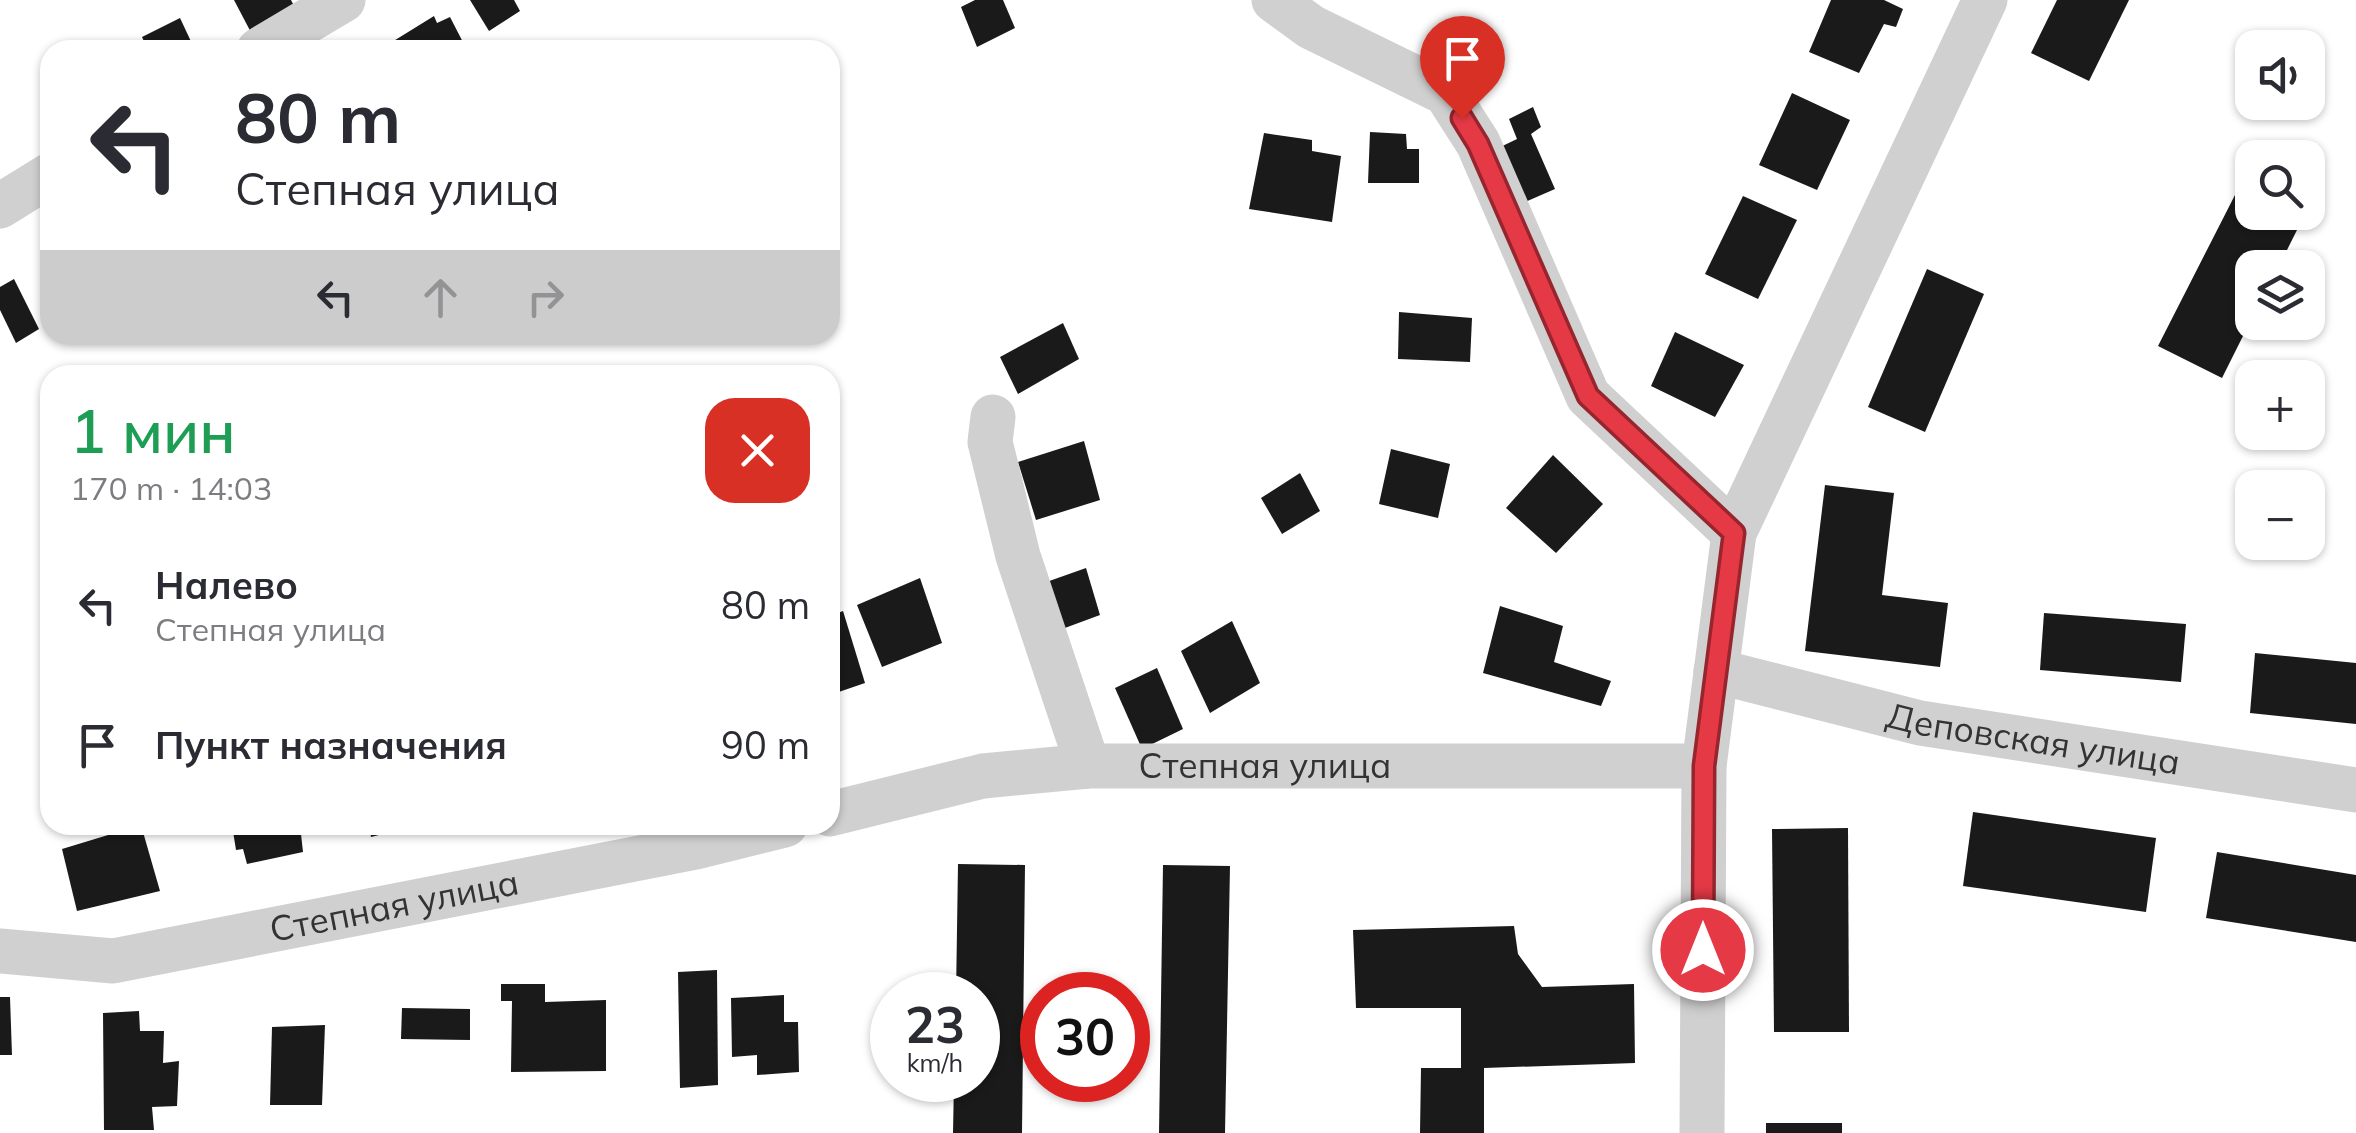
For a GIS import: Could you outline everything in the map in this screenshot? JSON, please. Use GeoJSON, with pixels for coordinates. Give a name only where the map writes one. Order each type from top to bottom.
{"type":"FeatureCollection","features":[{"type":"Feature","properties":{"kind":"street"},"geometry":{"type":"LineString","coordinates":[[276,40],[343,0]]}},
{"type":"Feature","properties":{"kind":"street"},"geometry":{"type":"LineString","coordinates":[[1274,0],[1311,27],[1446,94],[1478,144],[1588,396],[1734,533]]}},
{"type":"Feature","properties":{"kind":"street"},"geometry":{"type":"LineString","coordinates":[[1702,1133],[1704,766],[1734,533],[1984,0]]}},
{"type":"Feature","properties":{"kind":"street"},"geometry":{"type":"LineString","coordinates":[[0,206],[40,181]]}},
{"type":"Feature","properties":{"kind":"street"},"geometry":{"type":"LineString","coordinates":[[993,417],[990,442],[1018,556],[1088,766]]}},
{"type":"Feature","properties":{"kind":"street","name":"Деповская улица"},"geometry":{"type":"LineString","coordinates":[[1716,671],[1920,724],[2356,790]]}},
{"type":"Feature","properties":{"kind":"street","name":"Степная улица"},"geometry":{"type":"LineString","coordinates":[[840,812],[983,776],[1088,766],[1704,766]]}},
{"type":"Feature","properties":{"kind":"street","name":"Степная улица"},"geometry":{"type":"LineString","coordinates":[[0,951],[113,961],[692,836]]}},
{"type":"Feature","properties":{"kind":"building"},"geometry":{"type":"Polygon","coordinates":[[[234,0],[291,0],[300,17],[255,40],[234,0]]]}},
{"type":"Feature","properties":{"kind":"building"},"geometry":{"type":"Polygon","coordinates":[[[470,0],[514,0],[520,11],[489,31],[470,0]]]}},
{"type":"Feature","properties":{"kind":"building"},"geometry":{"type":"Polygon","coordinates":[[[975,0],[1003,0],[1015,28],[977,47],[961,7],[975,0]]]}},
{"type":"Feature","properties":{"kind":"building"},"geometry":{"type":"Polygon","coordinates":[[[1831,0],[1884,0],[1903,9],[1896,27],[1884,24],[1859,73],[1809,52],[1831,0]]]}},
{"type":"Feature","properties":{"kind":"building"},"geometry":{"type":"Polygon","coordinates":[[[2057,0],[2129,0],[2089,81],[2031,53],[2057,0]]]}},
{"type":"Feature","properties":{"kind":"building"},"geometry":{"type":"Polygon","coordinates":[[[434,16],[437,23],[450,17],[462,40],[395,40],[434,16]]]}},
{"type":"Feature","properties":{"kind":"building"},"geometry":{"type":"Polygon","coordinates":[[[180,18],[190,40],[143,40],[142,37],[180,18]]]}},
{"type":"Feature","properties":{"kind":"building"},"geometry":{"type":"Polygon","coordinates":[[[1792,93],[1850,120],[1817,190],[1759,165],[1792,93]]]}},
{"type":"Feature","properties":{"kind":"building"},"geometry":{"type":"Polygon","coordinates":[[[1533,107],[1541,127],[1531,134],[1555,189],[1516,206],[1492,151],[1517,139],[1509,119],[1533,107]]]}},
{"type":"Feature","properties":{"kind":"building"},"geometry":{"type":"Polygon","coordinates":[[[1370,132],[1406,134],[1407,149],[1419,149],[1419,183],[1368,183],[1370,132]]]}},
{"type":"Feature","properties":{"kind":"building"},"geometry":{"type":"Polygon","coordinates":[[[1264,133],[1312,140],[1312,151],[1341,156],[1332,222],[1249,209],[1264,133]]]}},
{"type":"Feature","properties":{"kind":"building"},"geometry":{"type":"Polygon","coordinates":[[[2235,195],[2235,230],[2297,230],[2287,250],[2235,250],[2235,340],[2241,340],[2222,378],[2158,346],[2235,195]]]}},
{"type":"Feature","properties":{"kind":"building"},"geometry":{"type":"Polygon","coordinates":[[[1743,196],[1797,220],[1758,299],[1705,274],[1743,196]]]}},
{"type":"Feature","properties":{"kind":"building"},"geometry":{"type":"Polygon","coordinates":[[[1927,269],[1984,294],[1925,432],[1868,407],[1927,269]]]}},
{"type":"Feature","properties":{"kind":"building"},"geometry":{"type":"Polygon","coordinates":[[[14,279],[39,329],[16,343],[0,310],[0,287],[14,279]]]}},
{"type":"Feature","properties":{"kind":"building"},"geometry":{"type":"Polygon","coordinates":[[[1399,312],[1472,318],[1470,362],[1398,359],[1399,312]]]}},
{"type":"Feature","properties":{"kind":"building"},"geometry":{"type":"Polygon","coordinates":[[[1063,323],[1079,359],[1018,394],[1000,357],[1063,323]]]}},
{"type":"Feature","properties":{"kind":"building"},"geometry":{"type":"Polygon","coordinates":[[[1675,332],[1744,365],[1715,417],[1651,386],[1675,332]]]}},
{"type":"Feature","properties":{"kind":"building"},"geometry":{"type":"Polygon","coordinates":[[[1084,441],[1100,500],[1036,520],[1018,462],[1084,441]]]}},
{"type":"Feature","properties":{"kind":"building"},"geometry":{"type":"Polygon","coordinates":[[[1391,449],[1450,464],[1438,518],[1379,504],[1391,449]]]}},
{"type":"Feature","properties":{"kind":"building"},"geometry":{"type":"Polygon","coordinates":[[[1553,455],[1603,504],[1556,553],[1506,508],[1553,455]]]}},
{"type":"Feature","properties":{"kind":"building"},"geometry":{"type":"Polygon","coordinates":[[[1300,473],[1320,511],[1282,534],[1261,498],[1300,473]]]}},
{"type":"Feature","properties":{"kind":"building"},"geometry":{"type":"Polygon","coordinates":[[[1825,485],[1894,493],[1882,595],[1948,603],[1940,667],[1805,651],[1825,485]]]}},
{"type":"Feature","properties":{"kind":"building"},"geometry":{"type":"Polygon","coordinates":[[[1086,568],[1100,615],[1054,632],[1038,585],[1086,568]]]}},
{"type":"Feature","properties":{"kind":"building"},"geometry":{"type":"Polygon","coordinates":[[[920,578],[942,643],[882,667],[857,605],[920,578]]]}},
{"type":"Feature","properties":{"kind":"building"},"geometry":{"type":"Polygon","coordinates":[[[1500,606],[1563,626],[1554,662],[1611,681],[1601,706],[1483,673],[1500,606]]]}},
{"type":"Feature","properties":{"kind":"building"},"geometry":{"type":"Polygon","coordinates":[[[843,611],[865,683],[840,692],[843,611]]]}},
{"type":"Feature","properties":{"kind":"building"},"geometry":{"type":"Polygon","coordinates":[[[2044,613],[2186,624],[2181,682],[2040,670],[2044,613]]]}},
{"type":"Feature","properties":{"kind":"building"},"geometry":{"type":"Polygon","coordinates":[[[1232,621],[1260,683],[1210,713],[1181,651],[1232,621]]]}},
{"type":"Feature","properties":{"kind":"building"},"geometry":{"type":"Polygon","coordinates":[[[2255,653],[2356,663],[2356,724],[2250,713],[2255,653]]]}},
{"type":"Feature","properties":{"kind":"building"},"geometry":{"type":"Polygon","coordinates":[[[1157,668],[1183,729],[1142,749],[1115,688],[1157,668]]]}},
{"type":"Feature","properties":{"kind":"building"},"geometry":{"type":"Polygon","coordinates":[[[1973,812],[2156,838],[2146,912],[1963,886],[1973,812]]]}},
{"type":"Feature","properties":{"kind":"building"},"geometry":{"type":"Polygon","coordinates":[[[1848,828],[1849,1032],[1774,1032],[1772,829],[1848,828]]]}},
{"type":"Feature","properties":{"kind":"building"},"geometry":{"type":"Polygon","coordinates":[[[108,835],[144,835],[160,891],[77,911],[62,849],[108,835]]]}},
{"type":"Feature","properties":{"kind":"building"},"geometry":{"type":"Polygon","coordinates":[[[234,835],[301,835],[303,852],[247,864],[243,849],[236,850],[234,835]]]}},
{"type":"Feature","properties":{"kind":"building"},"geometry":{"type":"Polygon","coordinates":[[[2217,852],[2356,875],[2356,942],[2206,918],[2217,852]]]}},
{"type":"Feature","properties":{"kind":"building"},"geometry":{"type":"Polygon","coordinates":[[[958,864],[1025,865],[1024,972],[1020,972],[1022,1133],[953,1133],[954,1102],[1000,1102],[1000,972],[956,972],[958,864]]]}},
{"type":"Feature","properties":{"kind":"building"},"geometry":{"type":"Polygon","coordinates":[[[1163,865],[1230,866],[1225,1133],[1159,1133],[1163,865]]]}},
{"type":"Feature","properties":{"kind":"building"},"geometry":{"type":"Polygon","coordinates":[[[1514,926],[1518,954],[1542,987],[1634,984],[1635,1063],[1484,1068],[1484,1133],[1420,1133],[1421,1068],[1461,1068],[1461,1008],[1356,1008],[1353,930],[1514,926]]]}},
{"type":"Feature","properties":{"kind":"building"},"geometry":{"type":"Polygon","coordinates":[[[717,970],[718,1085],[680,1088],[678,972],[717,970]]]}},
{"type":"Feature","properties":{"kind":"building"},"geometry":{"type":"Polygon","coordinates":[[[501,984],[545,984],[545,1002],[606,1000],[606,1071],[511,1072],[512,1001],[501,1001],[501,984]]]}},
{"type":"Feature","properties":{"kind":"building"},"geometry":{"type":"Polygon","coordinates":[[[784,995],[784,1022],[798,1022],[799,1072],[757,1075],[757,1055],[732,1057],[731,998],[784,995]]]}},
{"type":"Feature","properties":{"kind":"building"},"geometry":{"type":"Polygon","coordinates":[[[0,997],[10,997],[12,1055],[0,1055],[0,997]]]}},
{"type":"Feature","properties":{"kind":"building"},"geometry":{"type":"Polygon","coordinates":[[[402,1008],[470,1009],[470,1040],[401,1039],[402,1008]]]}},
{"type":"Feature","properties":{"kind":"building"},"geometry":{"type":"Polygon","coordinates":[[[139,1011],[140,1031],[164,1031],[163,1063],[179,1061],[177,1106],[152,1107],[154,1130],[104,1130],[103,1013],[139,1011]]]}},
{"type":"Feature","properties":{"kind":"building"},"geometry":{"type":"Polygon","coordinates":[[[325,1025],[322,1105],[270,1105],[272,1027],[325,1025]]]}},
{"type":"Feature","properties":{"kind":"building"},"geometry":{"type":"Polygon","coordinates":[[[1766,1123],[1842,1123],[1842,1133],[1766,1133],[1766,1123]]]}},
{"type":"Feature","properties":{"kind":"route"},"geometry":{"type":"LineString","coordinates":[[1462,118],[1478,144],[1588,396],[1734,533],[1704,766],[1703,950]]}}]}
